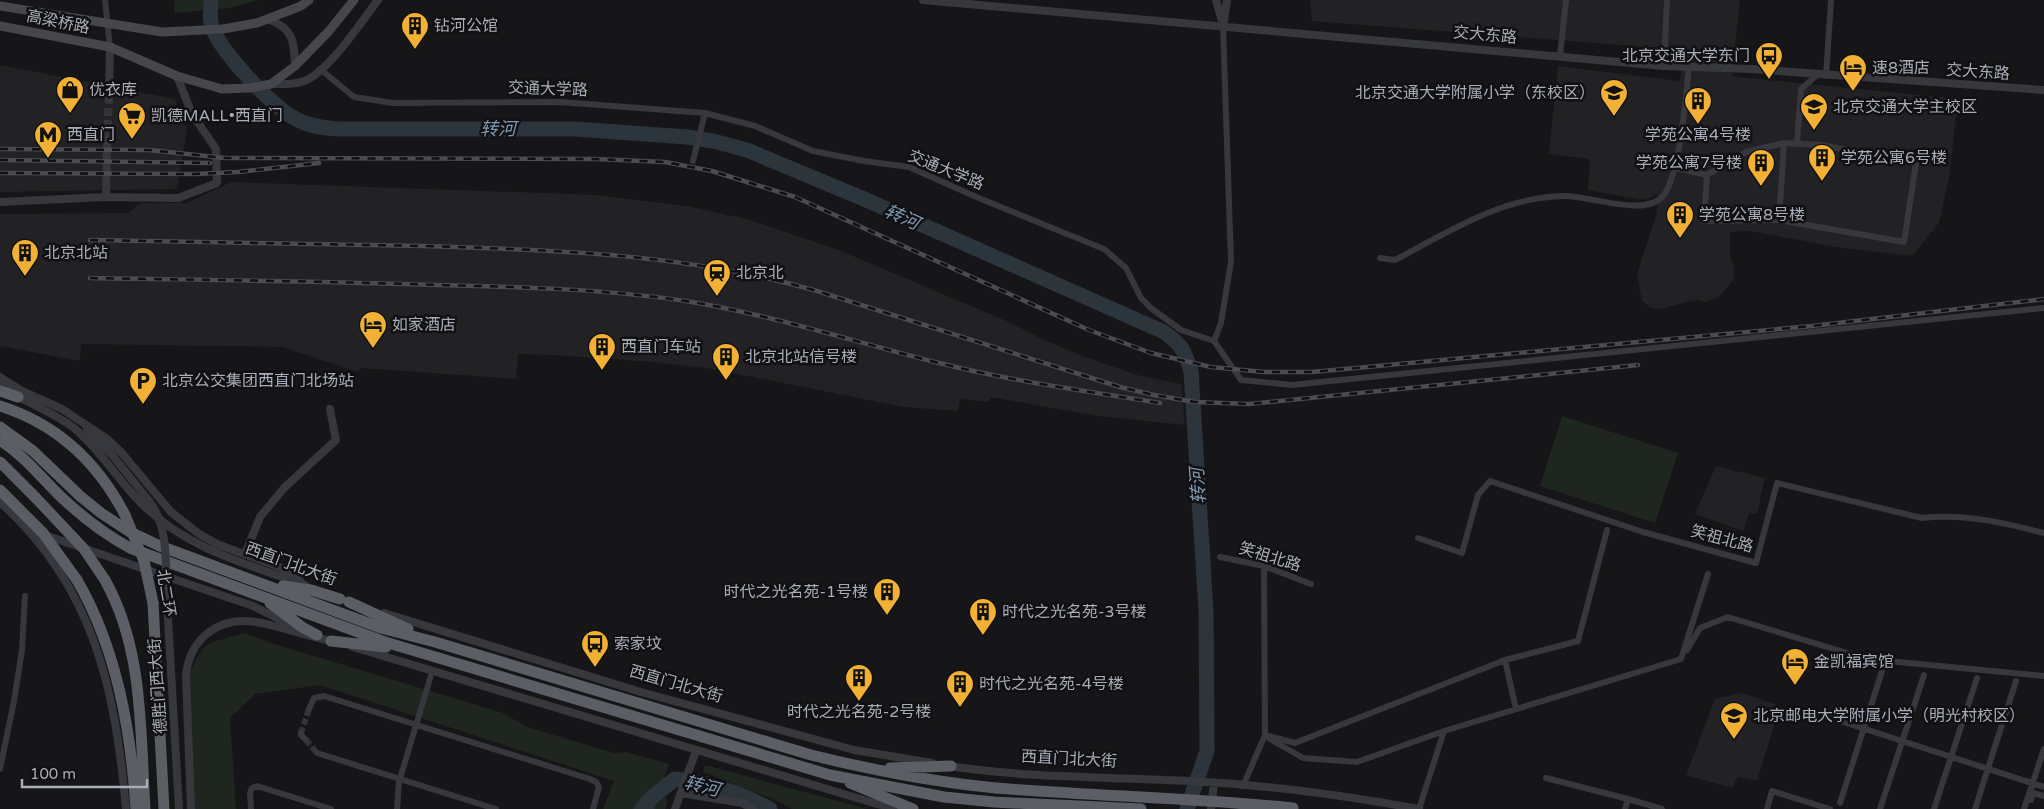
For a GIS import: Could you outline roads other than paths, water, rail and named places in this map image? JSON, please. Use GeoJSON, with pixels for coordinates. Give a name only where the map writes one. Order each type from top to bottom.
{"type":"FeatureCollection","features":[{"type":"Feature","properties":{"kind":"highway"},"geometry":{"type":"LineString","coordinates":[[0,391],[18,397]]}},
{"type":"Feature","properties":{"kind":"highway"},"geometry":{"type":"LineString","coordinates":[[0,398],[39,422]]}},
{"type":"Feature","properties":{"kind":"highway"},"geometry":{"type":"LineString","coordinates":[[0,406],[39,422]]}},
{"type":"Feature","properties":{"kind":"highway","name":"北二环"},"geometry":{"type":"LineString","coordinates":[[39,422],[58,434],[87,459],[109,486],[126,515],[144,561],[153,603],[164,809]]}},
{"type":"Feature","properties":{"kind":"highway","name":"西直门北大街"},"geometry":{"type":"LineString","coordinates":[[0,427],[28,447],[84,500],[124,529],[160,546],[257,580],[381,628],[435,642],[811,755],[868,769],[948,784],[1298,808]]}},
{"type":"Feature","properties":{"kind":"highway"},"geometry":{"type":"LineString","coordinates":[[0,440],[22,457],[80,514],[117,541],[152,557],[360,634],[830,775],[913,809]]}},
{"type":"Feature","properties":{"kind":"highway"},"geometry":{"type":"LineString","coordinates":[[0,462],[80,545],[105,580],[124,622],[135,663],[145,809]]}},
{"type":"Feature","properties":{"kind":"highway"},"geometry":{"type":"LineString","coordinates":[[0,490],[43,533],[77,580],[98,620],[115,672],[132,762],[136,809]]}},
{"type":"Feature","properties":{"kind":"highway"},"geometry":{"type":"LineString","coordinates":[[257,580],[305,589],[344,601],[435,642]]}},
{"type":"Feature","properties":{"kind":"highway"},"geometry":{"type":"LineString","coordinates":[[258,595],[299,625],[317,635]]}},
{"type":"Feature","properties":{"kind":"highway"},"geometry":{"type":"LineString","coordinates":[[331,641],[416,651]]}},
{"type":"Feature","properties":{"kind":"highway"},"geometry":{"type":"LineString","coordinates":[[868,769],[951,766]]}},
{"type":"Feature","properties":{"kind":"highway"},"geometry":{"type":"LineString","coordinates":[[830,775],[944,797],[994,802],[1141,809]]}},
{"type":"Feature","properties":{"kind":"main road","name":"高梁桥路"},"geometry":{"type":"LineString","coordinates":[[0,6],[172,32],[222,29],[257,23],[301,6],[309,0]]}},
{"type":"Feature","properties":{"kind":"main road"},"geometry":{"type":"LineString","coordinates":[[272,84],[295,66],[329,31],[354,0]]}},
{"type":"Feature","properties":{"kind":"main road","name":"高梁桥路"},"geometry":{"type":"LineString","coordinates":[[0,26],[110,46],[177,76],[222,89],[250,88],[272,84]]}},
{"type":"Feature","properties":{"kind":"street"},"geometry":{"type":"LineString","coordinates":[[105,0],[110,46],[109,98]]}},
{"type":"Feature","properties":{"kind":"street"},"geometry":{"type":"LineString","coordinates":[[272,84],[292,84],[309,79],[339,50],[378,0]]}},
{"type":"Feature","properties":{"kind":"street","name":"交大东路"},"geometry":{"type":"LineString","coordinates":[[923,0],[1223,25],[1664,66],[1690,66],[2044,90]]}},
{"type":"Feature","properties":{"kind":"street"},"geometry":{"type":"LineString","coordinates":[[1216,0],[1223,25]]}},
{"type":"Feature","properties":{"kind":"street"},"geometry":{"type":"LineString","coordinates":[[1227,0],[1223,25],[1231,262],[1221,323],[1214,341],[1241,380],[1292,385],[2044,308]]}},
{"type":"Feature","properties":{"kind":"street"},"geometry":{"type":"LineString","coordinates":[[1560,56],[1566,0]]}},
{"type":"Feature","properties":{"kind":"street"},"geometry":{"type":"LineString","coordinates":[[1664,66],[1667,0]]}},
{"type":"Feature","properties":{"kind":"street"},"geometry":{"type":"LineString","coordinates":[[1797,144],[1801,88],[1822,75],[1832,0]]}},
{"type":"Feature","properties":{"kind":"street"},"geometry":{"type":"LineString","coordinates":[[268,19],[289,32],[293,41],[295,66]]}},
{"type":"Feature","properties":{"kind":"street"},"geometry":{"type":"LineString","coordinates":[[1380,258],[1395,260],[1488,211],[1542,197],[1574,196],[1619,205],[1647,204],[1663,196],[1676,168],[1690,66]]}},
{"type":"Feature","properties":{"kind":"street","name":"交通大学路"},"geometry":{"type":"LineString","coordinates":[[320,69],[354,97],[372,101],[393,103],[560,102],[705,113],[755,126],[813,151],[856,160],[909,167],[981,199],[1104,249],[1126,268],[1141,298],[1151,308],[1181,330],[1214,341]]}},
{"type":"Feature","properties":{"kind":"street"},"geometry":{"type":"LineString","coordinates":[[0,202],[106,197],[178,198],[217,183],[216,149],[192,114],[177,76]]}},
{"type":"Feature","properties":{"kind":"street"},"geometry":{"type":"LineString","coordinates":[[693,161],[705,113]]}},
{"type":"Feature","properties":{"kind":"street"},"geometry":{"type":"LineString","coordinates":[[106,197],[108,140]]}},
{"type":"Feature","properties":{"kind":"street"},"geometry":{"type":"LineString","coordinates":[[1676,168],[1707,175],[1746,152],[1784,143],[1821,146],[1916,163],[1904,242],[1779,220],[1704,221],[1707,175]]}},
{"type":"Feature","properties":{"kind":"street"},"geometry":{"type":"LineString","coordinates":[[1779,220],[1784,143]]}},
{"type":"Feature","properties":{"kind":"street"},"geometry":{"type":"LineString","coordinates":[[0,377],[22,391],[48,402],[97,431],[117,448],[180,520],[208,540],[282,568],[308,586]]}},
{"type":"Feature","properties":{"kind":"street","name":"西直门北大街"},"geometry":{"type":"LineString","coordinates":[[0,382],[18,397],[51,413],[74,429],[103,457],[142,504],[189,540],[219,555],[308,586],[344,601],[669,699],[854,750],[951,766],[1066,777],[1191,781],[1337,794],[1419,809]]}},
{"type":"Feature","properties":{"kind":"street"},"geometry":{"type":"LineString","coordinates":[[245,554],[260,517],[284,488],[336,440],[330,409]]}},
{"type":"Feature","properties":{"kind":"street","name":"德胜门西大街"},"geometry":{"type":"LineString","coordinates":[[72,416],[109,452],[158,512],[162,526],[179,809]]}},
{"type":"Feature","properties":{"kind":"street","name":"笑祖北路"},"geometry":{"type":"LineString","coordinates":[[1418,538],[1462,553],[1478,495],[1490,481],[1643,532],[1756,563],[1777,483],[1922,518],[1945,515],[2009,524],[2044,533]]}},
{"type":"Feature","properties":{"kind":"street"},"geometry":{"type":"LineString","coordinates":[[0,502],[27,529],[56,566],[72,590],[95,642],[104,669],[113,710],[126,809]]}},
{"type":"Feature","properties":{"kind":"street"},"geometry":{"type":"LineString","coordinates":[[27,529],[253,606],[299,629],[331,641]]}},
{"type":"Feature","properties":{"kind":"street"},"geometry":{"type":"LineString","coordinates":[[1265,735],[1295,743],[1505,660],[1578,641],[1607,530]]}},
{"type":"Feature","properties":{"kind":"street","name":"笑祖北路"},"geometry":{"type":"LineString","coordinates":[[1220,556],[1264,566],[1311,584]]}},
{"type":"Feature","properties":{"kind":"street"},"geometry":{"type":"LineString","coordinates":[[1241,809],[1243,786],[1265,735],[1264,566]]}},
{"type":"Feature","properties":{"kind":"street"},"geometry":{"type":"LineString","coordinates":[[1681,659],[1708,574]]}},
{"type":"Feature","properties":{"kind":"street"},"geometry":{"type":"LineString","coordinates":[[0,769],[19,667],[25,596]]}},
{"type":"Feature","properties":{"kind":"street"},"geometry":{"type":"LineString","coordinates":[[1265,735],[1303,758],[1357,762],[1444,731],[1681,659],[1700,628],[1728,617],[1866,659],[2044,676]]}},
{"type":"Feature","properties":{"kind":"street"},"geometry":{"type":"LineString","coordinates":[[192,809],[186,675],[190,654],[198,640],[217,627],[248,621],[331,641],[877,804],[906,809]]}},
{"type":"Feature","properties":{"kind":"street"},"geometry":{"type":"LineString","coordinates":[[1505,660],[1516,709]]}},
{"type":"Feature","properties":{"kind":"street"},"geometry":{"type":"LineString","coordinates":[[1840,803],[1883,668]]}},
{"type":"Feature","properties":{"kind":"street"},"geometry":{"type":"LineString","coordinates":[[399,808],[400,779],[432,672]]}},
{"type":"Feature","properties":{"kind":"street"},"geometry":{"type":"LineString","coordinates":[[1880,809],[1924,675]]}},
{"type":"Feature","properties":{"kind":"street"},"geometry":{"type":"LineString","coordinates":[[1934,809],[1977,678]]}},
{"type":"Feature","properties":{"kind":"street"},"geometry":{"type":"LineString","coordinates":[[1975,809],[2016,681]]}},
{"type":"Feature","properties":{"kind":"street"},"geometry":{"type":"LineString","coordinates":[[309,709],[313,699],[321,695],[596,782],[599,789],[593,809]]}},
{"type":"Feature","properties":{"kind":"street"},"geometry":{"type":"LineString","coordinates":[[1825,716],[1988,770],[2044,786]]}},
{"type":"Feature","properties":{"kind":"street"},"geometry":{"type":"LineString","coordinates":[[1419,809],[1444,731]]}},
{"type":"Feature","properties":{"kind":"street"},"geometry":{"type":"LineString","coordinates":[[301,733],[306,740]]}},
{"type":"Feature","properties":{"kind":"street"},"geometry":{"type":"LineString","coordinates":[[2026,809],[2044,750]]}},
{"type":"Feature","properties":{"kind":"street"},"geometry":{"type":"LineString","coordinates":[[675,809],[696,751]]}},
{"type":"Feature","properties":{"kind":"street"},"geometry":{"type":"LineString","coordinates":[[317,753],[496,809]]}},
{"type":"Feature","properties":{"kind":"street"},"geometry":{"type":"LineString","coordinates":[[1546,778],[1662,809]]}},
{"type":"Feature","properties":{"kind":"street"},"geometry":{"type":"LineString","coordinates":[[1211,809],[1216,784]]}},
{"type":"Feature","properties":{"kind":"street"},"geometry":{"type":"LineString","coordinates":[[250,809],[250,791],[257,786],[331,809]]}},
{"type":"Feature","properties":{"kind":"street"},"geometry":{"type":"LineString","coordinates":[[1276,809],[1278,789]]}},
{"type":"Feature","properties":{"kind":"street"},"geometry":{"type":"LineString","coordinates":[[682,790],[742,803],[753,809]]}},
{"type":"Feature","properties":{"kind":"street"},"geometry":{"type":"LineString","coordinates":[[1767,809],[1772,791],[1830,809]]}},
{"type":"Feature","properties":{"kind":"street"},"geometry":{"type":"LineString","coordinates":[[2026,809],[2033,793],[2044,796]]}},
{"type":"Feature","properties":{"kind":"street"},"geometry":{"type":"LineString","coordinates":[[1626,809],[1628,799]]}},
{"type":"Feature","properties":{"kind":"waterway","name":"转河"},"geometry":{"type":"LineString","coordinates":[[211,0],[211,24],[225,50],[273,102],[294,118],[310,125],[338,129],[575,129],[687,137],[713,141],[747,150],[864,199],[1164,332],[1182,348],[1191,371],[1206,610],[1207,751],[1187,809]]}},
{"type":"Feature","properties":{"kind":"waterway","name":"转河"},"geometry":{"type":"LineString","coordinates":[[643,809],[652,797],[675,779],[724,789],[770,809]]}},
{"type":"Feature","properties":{"kind":"tunnel"},"geometry":{"type":"LineString","coordinates":[[107,140],[109,98]]}},
{"type":"Feature","properties":{"kind":"tunnel"},"geometry":{"type":"LineString","coordinates":[[301,733],[309,709]]}},
{"type":"Feature","properties":{"kind":"tunnel"},"geometry":{"type":"LineString","coordinates":[[306,740],[317,753]]}},
{"type":"Feature","properties":{"kind":"railway"},"geometry":{"type":"LineString","coordinates":[[0,149],[149,150],[225,158],[595,159],[665,162],[712,171],[795,197],[1089,330],[1151,353],[1211,367],[1264,372],[1312,372],[1812,326],[2044,299]]}},
{"type":"Feature","properties":{"kind":"railway"},"geometry":{"type":"LineString","coordinates":[[0,160],[210,163]]}},
{"type":"Feature","properties":{"kind":"railway"},"geometry":{"type":"LineString","coordinates":[[0,173],[195,174],[238,172],[319,163]]}},
{"type":"Feature","properties":{"kind":"railway"},"geometry":{"type":"LineString","coordinates":[[90,240],[424,246],[573,252],[622,256],[720,269],[817,291],[1120,387],[1195,402],[1249,404],[1638,365]]}},
{"type":"Feature","properties":{"kind":"railway"},"geometry":{"type":"LineString","coordinates":[[90,278],[502,287],[629,294],[692,302],[754,314],[991,375],[1160,403]]}},
{"type":"Feature","properties":{"kind":"place","name":"钻河公馆"},"geometry":{"type":"Point","coordinates":[415,50]}},
{"type":"Feature","properties":{"kind":"place","name":"北京交通大学东门"},"geometry":{"type":"Point","coordinates":[1769,80]}},
{"type":"Feature","properties":{"kind":"place","name":"速8酒店"},"geometry":{"type":"Point","coordinates":[1853,92]}},
{"type":"Feature","properties":{"kind":"place","name":"优衣库"},"geometry":{"type":"Point","coordinates":[70,114]}},
{"type":"Feature","properties":{"kind":"place","name":"北京交通大学附属小学（东校区）"},"geometry":{"type":"Point","coordinates":[1614,117]}},
{"type":"Feature","properties":{"kind":"place","name":"学苑公寓4号楼"},"geometry":{"type":"Point","coordinates":[1698,125]}},
{"type":"Feature","properties":{"kind":"place","name":"北京交通大学主校区"},"geometry":{"type":"Point","coordinates":[1814,131]}},
{"type":"Feature","properties":{"kind":"place","name":"凯德MALL•西直门"},"geometry":{"type":"Point","coordinates":[132,140]}},
{"type":"Feature","properties":{"kind":"place","name":"西直门"},"geometry":{"type":"Point","coordinates":[48,159]}},
{"type":"Feature","properties":{"kind":"place","name":"学苑公寓6号楼"},"geometry":{"type":"Point","coordinates":[1822,182]}},
{"type":"Feature","properties":{"kind":"place","name":"学苑公寓7号楼"},"geometry":{"type":"Point","coordinates":[1761,187]}},
{"type":"Feature","properties":{"kind":"place","name":"学苑公寓8号楼"},"geometry":{"type":"Point","coordinates":[1680,239]}},
{"type":"Feature","properties":{"kind":"place","name":"北京北站"},"geometry":{"type":"Point","coordinates":[25,277]}},
{"type":"Feature","properties":{"kind":"place","name":"北京北"},"geometry":{"type":"Point","coordinates":[717,297]}},
{"type":"Feature","properties":{"kind":"place","name":"如家酒店"},"geometry":{"type":"Point","coordinates":[373,349]}},
{"type":"Feature","properties":{"kind":"place","name":"西直门车站"},"geometry":{"type":"Point","coordinates":[602,371]}},
{"type":"Feature","properties":{"kind":"place","name":"北京北站信号楼"},"geometry":{"type":"Point","coordinates":[726,381]}},
{"type":"Feature","properties":{"kind":"place","name":"北京公交集团西直门北场站"},"geometry":{"type":"Point","coordinates":[143,405]}},
{"type":"Feature","properties":{"kind":"place","name":"时代之光名苑-1号楼"},"geometry":{"type":"Point","coordinates":[887,616]}},
{"type":"Feature","properties":{"kind":"place","name":"时代之光名苑-3号楼"},"geometry":{"type":"Point","coordinates":[983,636]}},
{"type":"Feature","properties":{"kind":"place","name":"索家坟"},"geometry":{"type":"Point","coordinates":[595,668]}},
{"type":"Feature","properties":{"kind":"place","name":"金凯福宾馆"},"geometry":{"type":"Point","coordinates":[1795,686]}},
{"type":"Feature","properties":{"kind":"place","name":"时代之光名苑-2号楼"},"geometry":{"type":"Point","coordinates":[859,702]}},
{"type":"Feature","properties":{"kind":"place","name":"时代之光名苑-4号楼"},"geometry":{"type":"Point","coordinates":[960,708]}},
{"type":"Feature","properties":{"kind":"place","name":"北京邮电大学附属小学（明光村校区）"},"geometry":{"type":"Point","coordinates":[1734,740]}}]}
